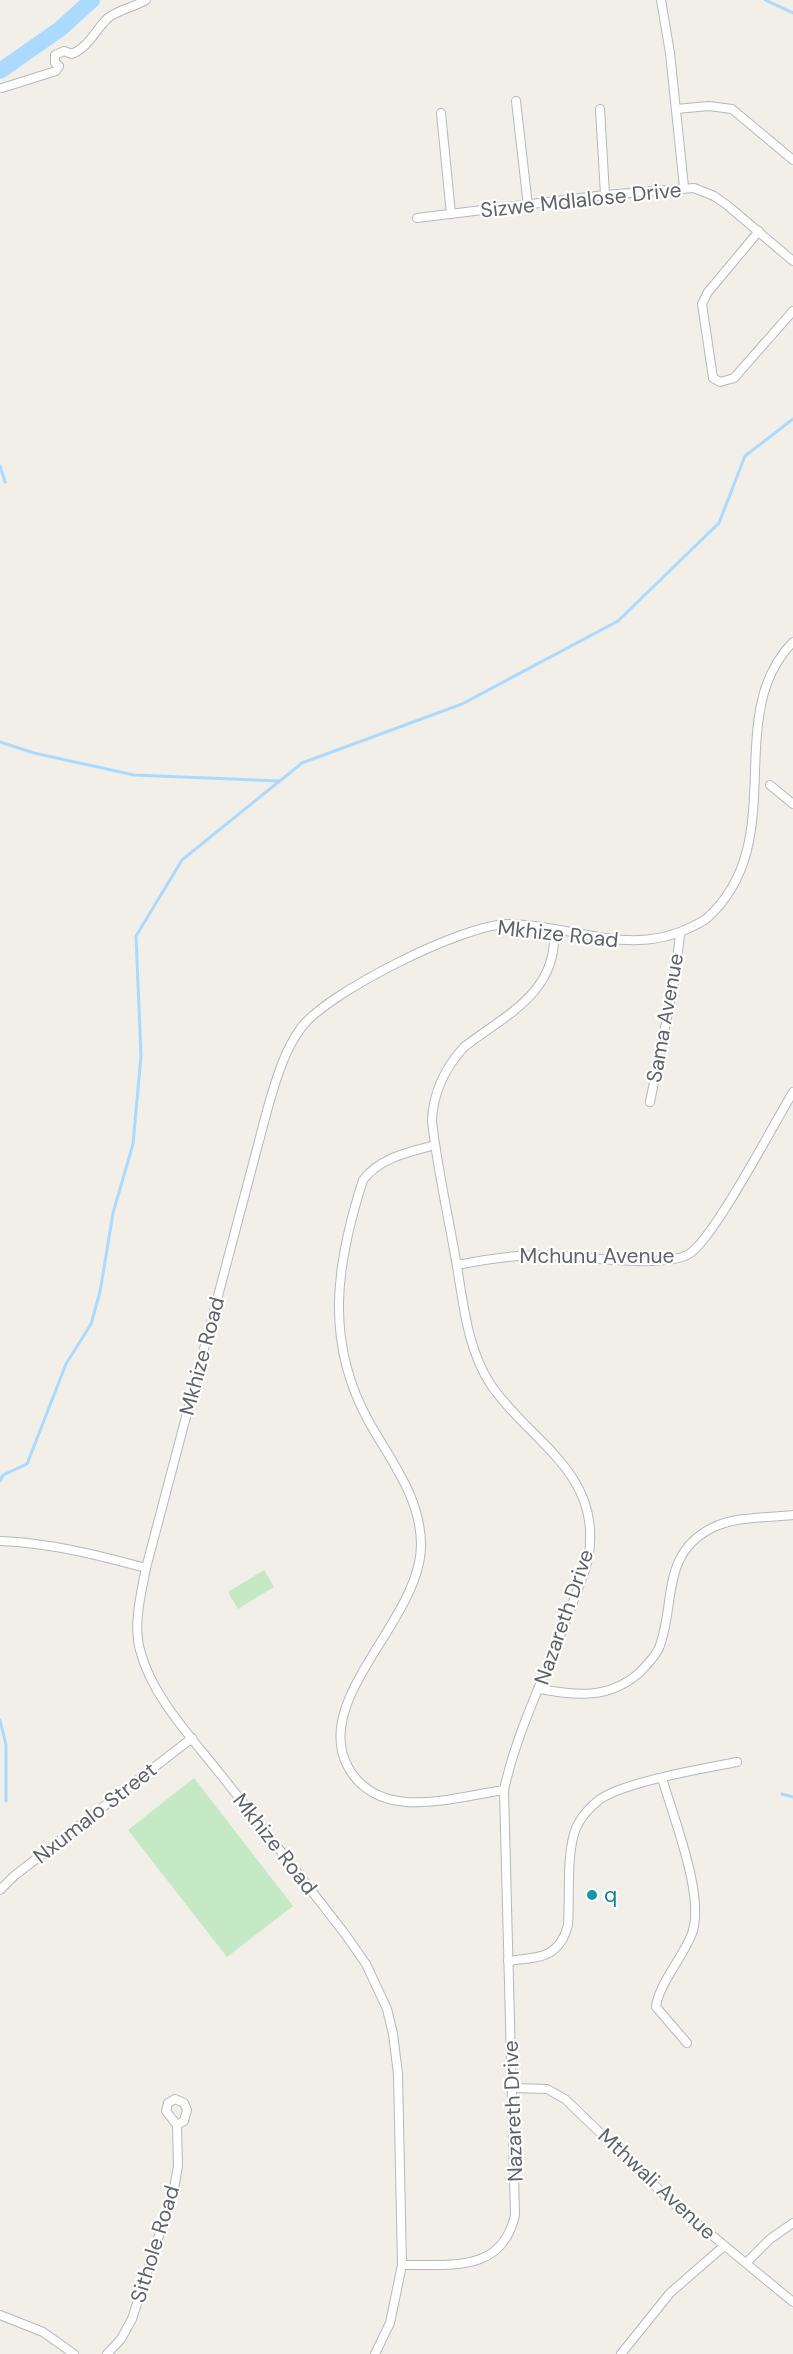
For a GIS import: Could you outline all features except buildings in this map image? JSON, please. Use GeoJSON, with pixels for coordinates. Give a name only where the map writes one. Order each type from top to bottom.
{"type":"FeatureCollection","features":[{"type":"Feature","properties":{"kind":"street"},"geometry":{"type":"LineString","coordinates":[[2,88],[56,71],[59,66],[55,63],[55,56],[64,51],[72,54],[81,49],[99,32],[108,17],[146,0]]}},
{"type":"Feature","properties":{"kind":"street"},"geometry":{"type":"LineString","coordinates":[[661,0],[670,53],[684,188]]}},
{"type":"Feature","properties":{"kind":"street"},"geometry":{"type":"LineString","coordinates":[[516,101],[528,206]]}},
{"type":"Feature","properties":{"kind":"street"},"geometry":{"type":"LineString","coordinates":[[676,109],[709,106],[732,109],[793,160]]}},
{"type":"Feature","properties":{"kind":"street"},"geometry":{"type":"LineString","coordinates":[[600,109],[605,195]]}},
{"type":"Feature","properties":{"kind":"street"},"geometry":{"type":"LineString","coordinates":[[441,112],[451,214]]}},
{"type":"Feature","properties":{"kind":"street","name":"Sizwe Mdlalose Drive"},"geometry":{"type":"LineString","coordinates":[[417,218],[605,195],[694,188],[714,196],[793,261]]}},
{"type":"Feature","properties":{"kind":"street"},"geometry":{"type":"LineString","coordinates":[[759,231],[708,292],[702,304],[713,378],[720,382],[734,378],[793,310]]}},
{"type":"Feature","properties":{"kind":"street"},"geometry":{"type":"LineString","coordinates":[[766,739],[765,707],[770,686],[779,661],[793,642]]}},
{"type":"Feature","properties":{"kind":"street"},"geometry":{"type":"LineString","coordinates":[[769,774],[771,796]]}},
{"type":"Feature","properties":{"kind":"street"},"geometry":{"type":"LineString","coordinates":[[770,785],[793,804]]}},
{"type":"Feature","properties":{"kind":"street","name":"Mkhize Road"},"geometry":{"type":"LineString","coordinates":[[375,2354],[390,2323],[402,2265],[398,2074],[387,2009],[366,1964],[345,1934],[164,1701],[148,1673],[139,1648],[140,1597],[146,1568],[268,1107],[279,1071],[301,1027],[340,995],[450,937],[496,925],[554,930],[627,942],[680,934],[708,918],[741,888]]}},
{"type":"Feature","properties":{"kind":"street","name":"Nazareth Drive"},"geometry":{"type":"LineString","coordinates":[[402,2265],[472,2263],[491,2254],[510,2234],[515,2215],[504,1790],[510,1762],[585,1569],[591,1540],[588,1513],[566,1467],[500,1398],[473,1349],[435,1145],[432,1115],[441,1080],[464,1047],[541,986],[551,962],[554,930]]}},
{"type":"Feature","properties":{"kind":"street","name":"Sama Avenue"},"geometry":{"type":"LineString","coordinates":[[650,1102],[674,983],[680,934]]}},
{"type":"Feature","properties":{"kind":"street","name":"Mchunu Avenue"},"geometry":{"type":"LineString","coordinates":[[457,1265],[524,1256],[650,1260],[670,1259],[690,1254],[713,1226],[793,1092]]}},
{"type":"Feature","properties":{"kind":"street"},"geometry":{"type":"LineString","coordinates":[[435,1145],[384,1161],[367,1175],[355,1203],[340,1269],[338,1318],[350,1380],[369,1422],[409,1493],[421,1531],[421,1548],[415,1577],[405,1600],[343,1710],[340,1739],[347,1765],[356,1779],[375,1795],[388,1800],[414,1802],[504,1790]]}},
{"type":"Feature","properties":{"kind":"street"},"geometry":{"type":"LineString","coordinates":[[540,1689],[568,1694],[602,1693],[630,1681],[644,1668],[658,1649],[671,1579],[693,1542],[713,1527],[726,1522],[793,1515]]}},
{"type":"Feature","properties":{"kind":"street"},"geometry":{"type":"LineString","coordinates":[[0,1541],[75,1549],[146,1568]]}},
{"type":"Feature","properties":{"kind":"street","name":"Nxumalo Street"},"geometry":{"type":"LineString","coordinates":[[0,1890],[14,1876],[192,1738]]}},
{"type":"Feature","properties":{"kind":"street"},"geometry":{"type":"LineString","coordinates":[[508,1960],[547,1955],[565,1937],[568,1925],[572,1843],[576,1827],[588,1810],[601,1798],[662,1779],[737,1762]]}},
{"type":"Feature","properties":{"kind":"street"},"geometry":{"type":"LineString","coordinates":[[662,1779],[694,1891],[696,1916],[692,1935],[656,2002],[658,2010],[687,2043]]}},
{"type":"Feature","properties":{"kind":"street","name":"Mthwali Avenue"},"geometry":{"type":"LineString","coordinates":[[513,2088],[547,2089],[565,2098],[651,2184],[793,2302]]}},
{"type":"Feature","properties":{"kind":"street","name":"Sithole Road"},"geometry":{"type":"LineString","coordinates":[[107,2354],[121,2339],[132,2319],[168,2209],[178,2166],[177,2125]]}},
{"type":"Feature","properties":{"kind":"street"},"geometry":{"type":"LineString","coordinates":[[746,2263],[770,2239],[793,2223]]}},
{"type":"Feature","properties":{"kind":"street"},"geometry":{"type":"LineString","coordinates":[[621,2354],[670,2293],[724,2246]]}},
{"type":"Feature","properties":{"kind":"street"},"geometry":{"type":"LineString","coordinates":[[0,2315],[43,2332],[75,2354]]}},
{"type":"Feature","properties":{"kind":"green space"},"geometry":{"type":"Polygon","coordinates":[[[264,1570],[274,1587],[238,1609],[228,1592],[264,1570]]]}},
{"type":"Feature","properties":{"kind":"green space"},"geometry":{"type":"Polygon","coordinates":[[[194,1778],[293,1906],[227,1957],[128,1830],[194,1778]]]}},
{"type":"Feature","properties":{"kind":"waterway"},"geometry":{"type":"LineString","coordinates":[[0,71],[60,29],[92,0]]}},
{"type":"Feature","properties":{"kind":"waterway"},"geometry":{"type":"LineString","coordinates":[[765,0],[793,13]]}},
{"type":"Feature","properties":{"kind":"waterway"},"geometry":{"type":"LineString","coordinates":[[0,1481],[3,1475],[27,1464],[66,1364],[91,1324],[100,1292],[113,1213],[133,1144],[141,1056],[136,936],[182,860],[302,763],[462,704],[618,621],[719,523],[745,456],[793,419]]}},
{"type":"Feature","properties":{"kind":"waterway"},"geometry":{"type":"LineString","coordinates":[[0,466],[5,482]]}},
{"type":"Feature","properties":{"kind":"waterway"},"geometry":{"type":"LineString","coordinates":[[0,742],[34,753],[134,775],[279,781]]}},
{"type":"Feature","properties":{"kind":"waterway"},"geometry":{"type":"LineString","coordinates":[[0,1720],[6,1745],[6,1801]]}},
{"type":"Feature","properties":{"kind":"waterway"},"geometry":{"type":"LineString","coordinates":[[782,1794],[793,1797]]}},
{"type":"Feature","properties":{"kind":"place","name":"q"},"geometry":{"type":"Point","coordinates":[592,1895]}}]}
